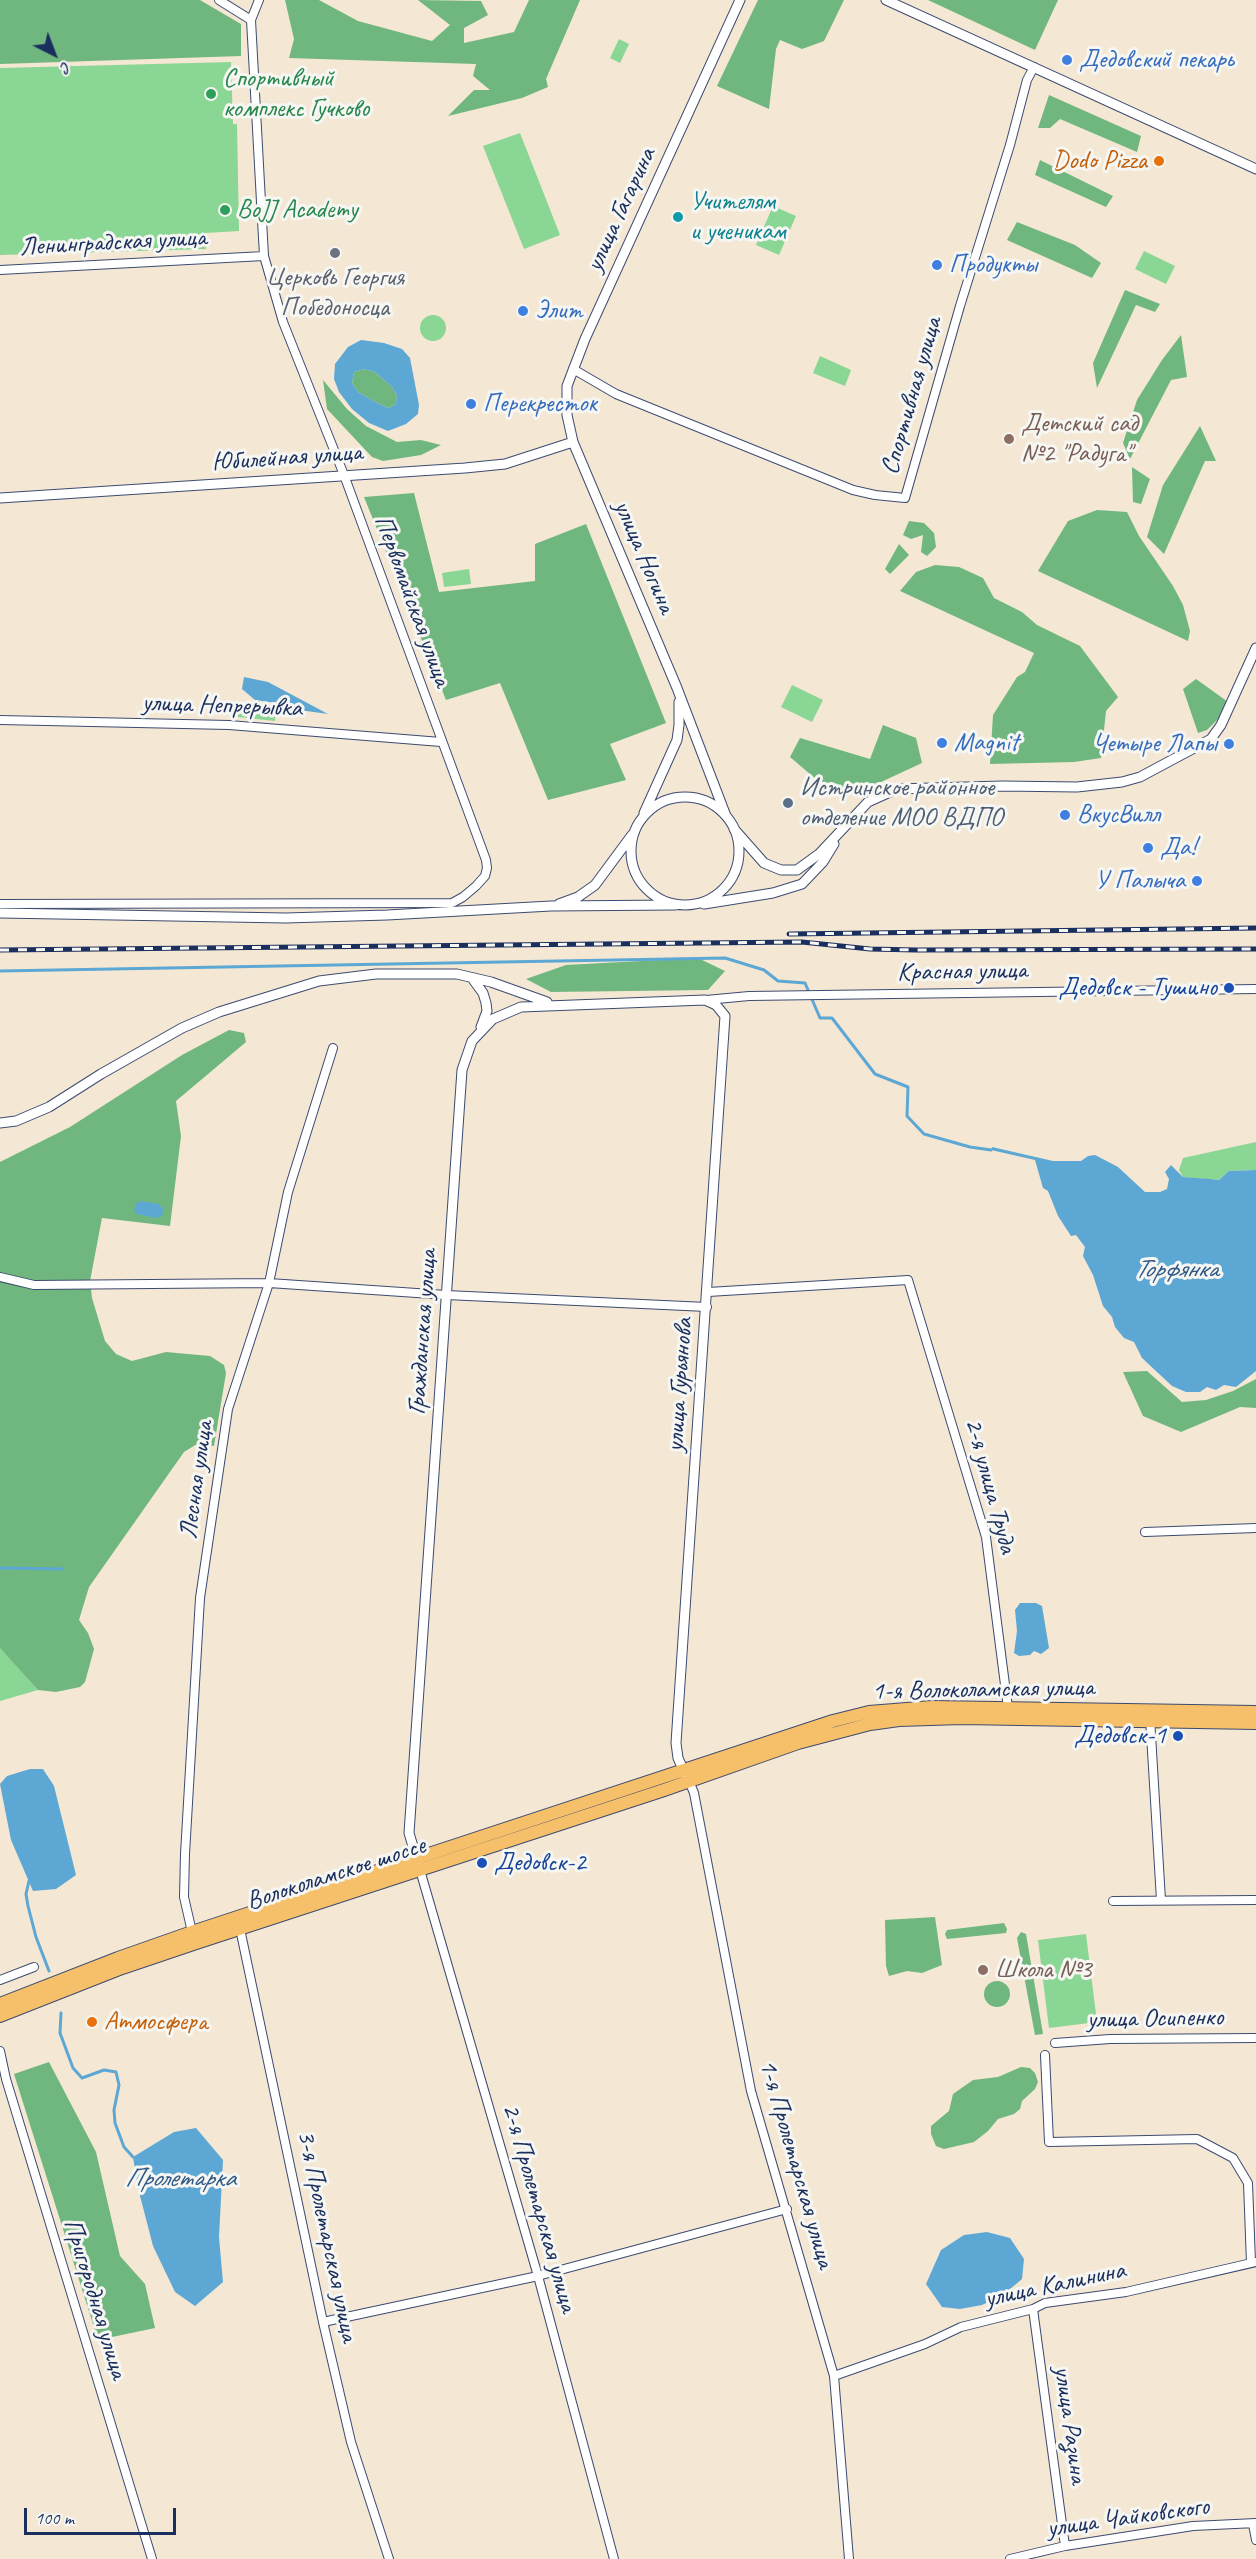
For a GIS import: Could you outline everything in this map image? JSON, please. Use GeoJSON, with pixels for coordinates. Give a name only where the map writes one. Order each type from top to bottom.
{"type":"FeatureCollection","features":[{"type":"Feature","properties":{"kind":"main road","name":"1-я Волоколамская улица"},"geometry":{"type":"LineString","coordinates":[[686,1776],[803,1730],[869,1713],[932,1707],[1008,1708],[1256,1723]]}},
{"type":"Feature","properties":{"kind":"main road","name":"1-я Волоколамская улица"},"geometry":{"type":"LineString","coordinates":[[686,1776],[840,1731],[889,1721],[1256,1712]]}},
{"type":"Feature","properties":{"kind":"main road","name":"Волоколамское шоссе"},"geometry":{"type":"LineString","coordinates":[[0,2016],[239,1923],[686,1776]]}},
{"type":"Feature","properties":{"kind":"main road","name":"Волоколамское шоссе"},"geometry":{"type":"LineString","coordinates":[[0,2004],[192,1932],[239,1923]]}},
{"type":"Feature","properties":{"kind":"street"},"geometry":{"type":"LineString","coordinates":[[219,0],[251,20],[260,0]]}},
{"type":"Feature","properties":{"kind":"street","name":"улица Гагарина"},"geometry":{"type":"LineString","coordinates":[[573,442],[567,415],[567,386],[573,369],[740,0]]}},
{"type":"Feature","properties":{"kind":"street"},"geometry":{"type":"LineString","coordinates":[[886,0],[1256,169]]}},
{"type":"Feature","properties":{"kind":"street","name":"Первомайская улица"},"geometry":{"type":"LineString","coordinates":[[0,904],[452,903],[463,897],[485,876],[486,860],[344,475],[284,322],[264,256],[251,20]]}},
{"type":"Feature","properties":{"kind":"street","name":"Спортивная улица"},"geometry":{"type":"LineString","coordinates":[[573,369],[584,373],[616,394],[854,490],[906,498],[1027,80],[1034,67]]}},
{"type":"Feature","properties":{"kind":"street","name":"Ленинградская улица"},"geometry":{"type":"LineString","coordinates":[[0,270],[264,256]]}},
{"type":"Feature","properties":{"kind":"street","name":"Юбилейная улица"},"geometry":{"type":"LineString","coordinates":[[0,498],[505,464],[573,442]]}},
{"type":"Feature","properties":{"kind":"street","name":"улица Ногина"},"geometry":{"type":"LineString","coordinates":[[573,442],[677,688],[726,816]]}},
{"type":"Feature","properties":{"kind":"street"},"geometry":{"type":"LineString","coordinates":[[643,817],[665,801],[684,797],[711,804],[726,816],[734,829],[764,863],[789,871],[797,870],[819,854],[868,802],[897,789],[1097,786],[1140,777],[1211,739],[1221,725],[1256,648]]}},
{"type":"Feature","properties":{"kind":"street"},"geometry":{"type":"LineString","coordinates":[[551,906],[578,897],[595,885],[643,817],[677,740],[679,709],[677,688]]}},
{"type":"Feature","properties":{"kind":"street","name":"улица Непрерывка"},"geometry":{"type":"LineString","coordinates":[[0,720],[229,725],[441,742]]}},
{"type":"Feature","properties":{"kind":"street"},"geometry":{"type":"LineString","coordinates":[[695,904],[720,892],[732,877],[739,850],[734,829]]}},
{"type":"Feature","properties":{"kind":"street"},"geometry":{"type":"LineString","coordinates":[[634,832],[632,862],[639,879],[651,893],[676,904]]}},
{"type":"Feature","properties":{"kind":"street"},"geometry":{"type":"LineString","coordinates":[[0,913],[286,918],[551,906],[695,904],[744,899],[802,884],[823,862],[842,832]]}},
{"type":"Feature","properties":{"kind":"street"},"geometry":{"type":"LineString","coordinates":[[0,1123],[16,1120],[49,1107],[101,1074],[182,1028],[219,1012],[319,981],[376,974],[440,973],[491,982],[542,1001],[565,1004]]}},
{"type":"Feature","properties":{"kind":"street"},"geometry":{"type":"LineString","coordinates":[[472,978],[483,993],[487,1011],[475,1038]]}},
{"type":"Feature","properties":{"kind":"street","name":"Красная улица"},"geometry":{"type":"LineString","coordinates":[[705,1000],[749,996],[1256,989]]}},
{"type":"Feature","properties":{"kind":"street","name":"Гражданская улица"},"geometry":{"type":"LineString","coordinates":[[418,1864],[409,1833],[462,1070],[472,1041],[493,1019],[521,1007],[705,1000]]}},
{"type":"Feature","properties":{"kind":"street","name":"улица Гурьянова"},"geometry":{"type":"LineString","coordinates":[[686,1776],[676,1743],[727,1023],[722,1010],[705,1000]]}},
{"type":"Feature","properties":{"kind":"street","name":"Лесная улица"},"geometry":{"type":"LineString","coordinates":[[192,1932],[184,1897],[185,1854],[200,1598],[228,1409],[268,1283],[288,1192],[333,1048]]}},
{"type":"Feature","properties":{"kind":"street"},"geometry":{"type":"LineString","coordinates":[[0,1277],[34,1285],[268,1283],[446,1295],[706,1307]]}},
{"type":"Feature","properties":{"kind":"street","name":"2-я улица Труда"},"geometry":{"type":"LineString","coordinates":[[708,1292],[908,1280],[987,1537],[1008,1708]]}},
{"type":"Feature","properties":{"kind":"street"},"geometry":{"type":"LineString","coordinates":[[1145,1532],[1256,1528]]}},
{"type":"Feature","properties":{"kind":"street"},"geometry":{"type":"LineString","coordinates":[[1150,1716],[1161,1900]]}},
{"type":"Feature","properties":{"kind":"street","name":"1-я Пролетарская улица"},"geometry":{"type":"LineString","coordinates":[[686,1776],[694,1793],[751,2091],[834,2376],[849,2559]]}},
{"type":"Feature","properties":{"kind":"street","name":"2-я Пролетарская улица"},"geometry":{"type":"LineString","coordinates":[[418,1864],[538,2276],[614,2559]]}},
{"type":"Feature","properties":{"kind":"street"},"geometry":{"type":"LineString","coordinates":[[1113,1901],[1256,1900]]}},
{"type":"Feature","properties":{"kind":"street","name":"3-я Пролетарская улица"},"geometry":{"type":"LineString","coordinates":[[239,1923],[323,2322],[351,2442],[390,2559]]}},
{"type":"Feature","properties":{"kind":"street"},"geometry":{"type":"LineString","coordinates":[[0,1980],[34,1967]]}},
{"type":"Feature","properties":{"kind":"street","name":"улица Осипенко"},"geometry":{"type":"LineString","coordinates":[[1055,2043],[1110,2039],[1256,2038]]}},
{"type":"Feature","properties":{"kind":"street","name":"Пригородная улица"},"geometry":{"type":"LineString","coordinates":[[0,2051],[6,2079],[152,2559]]}},
{"type":"Feature","properties":{"kind":"street"},"geometry":{"type":"LineString","coordinates":[[1045,2055],[1049,2142],[1197,2139],[1233,2158],[1248,2183],[1254,2262]]}},
{"type":"Feature","properties":{"kind":"street"},"geometry":{"type":"LineString","coordinates":[[323,2322],[538,2276],[787,2209]]}},
{"type":"Feature","properties":{"kind":"street","name":"улица Калинина"},"geometry":{"type":"LineString","coordinates":[[834,2376],[925,2344],[961,2327],[1033,2309],[1045,2303],[1125,2292],[1254,2262]]}},
{"type":"Feature","properties":{"kind":"street","name":"улица Разина"},"geometry":{"type":"LineString","coordinates":[[1033,2309],[1065,2546]]}},
{"type":"Feature","properties":{"kind":"street","name":"улица Чайковского"},"geometry":{"type":"LineString","coordinates":[[1014,2559],[1065,2546],[1193,2526],[1254,2524],[1256,2540]]}},
{"type":"Feature","properties":{"kind":"green space"},"geometry":{"type":"Polygon","coordinates":[[[0,0],[200,0],[241,24],[241,56],[0,64],[0,0]]]}},
{"type":"Feature","properties":{"kind":"green space"},"geometry":{"type":"Polygon","coordinates":[[[285,0],[319,0],[358,21],[432,41],[450,25],[418,0],[481,1],[488,15],[464,28],[464,43],[514,32],[529,0],[580,0],[546,79],[548,87],[522,98],[448,116],[474,90],[490,90],[473,76],[476,64],[289,58],[294,39],[285,0]]]}},
{"type":"Feature","properties":{"kind":"green space"},"geometry":{"type":"Polygon","coordinates":[[[758,0],[844,0],[824,41],[802,49],[780,40],[776,49],[769,109],[717,86],[758,0]]]}},
{"type":"Feature","properties":{"kind":"green space"},"geometry":{"type":"Polygon","coordinates":[[[928,0],[1058,0],[1035,50],[928,0]]]}},
{"type":"Feature","properties":{"kind":"green space"},"geometry":{"type":"Polygon","coordinates":[[[619,39],[629,44],[620,63],[610,58],[619,39]]]}},
{"type":"Feature","properties":{"kind":"green space"},"geometry":{"type":"Polygon","coordinates":[[[231,62],[233,124],[237,124],[239,231],[205,233],[206,249],[0,255],[0,68],[231,62]]]}},
{"type":"Feature","properties":{"kind":"green space"},"geometry":{"type":"Polygon","coordinates":[[[1049,95],[1141,136],[1137,152],[1060,119],[1050,128],[1038,128],[1049,95]]]}},
{"type":"Feature","properties":{"kind":"green space"},"geometry":{"type":"Polygon","coordinates":[[[520,133],[560,235],[524,249],[483,146],[520,133]]]}},
{"type":"Feature","properties":{"kind":"green space"},"geometry":{"type":"Polygon","coordinates":[[[1040,160],[1113,196],[1106,207],[1035,175],[1040,160]]]}},
{"type":"Feature","properties":{"kind":"green space"},"geometry":{"type":"Polygon","coordinates":[[[773,206],[796,216],[779,255],[756,245],[773,206]]]}},
{"type":"Feature","properties":{"kind":"green space"},"geometry":{"type":"Polygon","coordinates":[[[1017,222],[1075,245],[1101,263],[1092,278],[1007,240],[1017,222]]]}},
{"type":"Feature","properties":{"kind":"green space"},"geometry":{"type":"Polygon","coordinates":[[[1144,251],[1175,266],[1166,284],[1135,269],[1144,251]]]}},
{"type":"Feature","properties":{"kind":"green space"},"geometry":{"type":"Polygon","coordinates":[[[1125,290],[1160,304],[1155,312],[1136,305],[1097,388],[1093,363],[1125,290]]]}},
{"type":"Feature","properties":{"kind":"green space"},"geometry":{"type":"Polygon","coordinates":[[[433,315],[442,319],[446,328],[442,337],[433,341],[424,337],[420,328],[424,319],[433,315]]]}},
{"type":"Feature","properties":{"kind":"green space"},"geometry":{"type":"Polygon","coordinates":[[[1181,335],[1187,377],[1171,380],[1130,459],[1123,443],[1137,400],[1181,335]]]}},
{"type":"Feature","properties":{"kind":"green space"},"geometry":{"type":"Polygon","coordinates":[[[820,356],[851,370],[845,386],[813,373],[820,356]]]}},
{"type":"Feature","properties":{"kind":"green space"},"geometry":{"type":"Polygon","coordinates":[[[364,369],[375,372],[392,387],[397,396],[396,404],[389,408],[358,392],[352,383],[354,372],[364,369]]]}},
{"type":"Feature","properties":{"kind":"green space"},"geometry":{"type":"Polygon","coordinates":[[[323,380],[347,409],[366,426],[397,442],[421,440],[441,445],[421,455],[383,461],[372,457],[327,409],[323,380]]]}},
{"type":"Feature","properties":{"kind":"green space"},"geometry":{"type":"Polygon","coordinates":[[[1200,426],[1216,461],[1205,461],[1164,554],[1147,537],[1163,485],[1200,426]]]}},
{"type":"Feature","properties":{"kind":"green space"},"geometry":{"type":"Polygon","coordinates":[[[1132,467],[1150,479],[1141,504],[1133,502],[1132,467]]]}},
{"type":"Feature","properties":{"kind":"green space"},"geometry":{"type":"Polygon","coordinates":[[[414,493],[439,592],[535,581],[535,544],[586,524],[666,723],[610,744],[626,780],[548,800],[500,683],[446,700],[364,497],[414,493]]]}},
{"type":"Feature","properties":{"kind":"green space"},"geometry":{"type":"Polygon","coordinates":[[[1097,510],[1127,512],[1139,536],[1183,605],[1190,631],[1188,641],[1038,571],[1068,521],[1097,510]]]}},
{"type":"Feature","properties":{"kind":"green space"},"geometry":{"type":"Polygon","coordinates":[[[909,521],[924,523],[934,533],[936,547],[927,556],[921,552],[923,535],[911,539],[903,535],[909,521]]]}},
{"type":"Feature","properties":{"kind":"green space"},"geometry":{"type":"Polygon","coordinates":[[[899,544],[909,555],[890,574],[885,569],[899,544]]]}},
{"type":"Feature","properties":{"kind":"green space"},"geometry":{"type":"Polygon","coordinates":[[[935,565],[959,567],[983,578],[994,598],[1022,612],[1037,625],[1080,646],[1118,697],[1106,711],[1101,758],[1074,762],[990,764],[993,715],[1017,677],[1025,672],[1034,653],[900,591],[916,572],[935,565]]]}},
{"type":"Feature","properties":{"kind":"green space"},"geometry":{"type":"Polygon","coordinates":[[[469,569],[471,584],[444,587],[442,573],[469,569]]]}},
{"type":"Feature","properties":{"kind":"green space"},"geometry":{"type":"Polygon","coordinates":[[[1196,679],[1228,702],[1220,717],[1207,730],[1198,733],[1183,689],[1196,679]]]}},
{"type":"Feature","properties":{"kind":"green space"},"geometry":{"type":"Polygon","coordinates":[[[792,685],[823,700],[812,722],[781,707],[792,685]]]}},
{"type":"Feature","properties":{"kind":"green space"},"geometry":{"type":"Polygon","coordinates":[[[239,705],[276,709],[275,721],[238,717],[239,705]]]}},
{"type":"Feature","properties":{"kind":"green space"},"geometry":{"type":"Polygon","coordinates":[[[883,725],[916,738],[922,763],[881,782],[843,792],[817,780],[790,757],[800,738],[870,759],[883,725]]]}},
{"type":"Feature","properties":{"kind":"green space"},"geometry":{"type":"Polygon","coordinates":[[[698,958],[725,971],[708,990],[551,992],[526,979],[566,965],[698,958]]]}},
{"type":"Feature","properties":{"kind":"green space"},"geometry":{"type":"Polygon","coordinates":[[[229,1030],[244,1033],[246,1042],[176,1101],[181,1136],[170,1226],[102,1218],[90,1281],[92,1298],[105,1341],[116,1354],[132,1361],[166,1352],[210,1356],[224,1365],[226,1373],[214,1446],[197,1444],[184,1452],[89,1587],[79,1620],[88,1633],[94,1649],[85,1682],[80,1687],[56,1692],[38,1690],[0,1648],[0,1162],[70,1127],[182,1055],[229,1030]]]}},
{"type":"Feature","properties":{"kind":"green space"},"geometry":{"type":"Polygon","coordinates":[[[1256,1142],[1256,1170],[1229,1171],[1219,1180],[1183,1177],[1179,1170],[1183,1158],[1256,1142]]]}},
{"type":"Feature","properties":{"kind":"green space"},"geometry":{"type":"Polygon","coordinates":[[[1147,1371],[1182,1402],[1206,1400],[1233,1391],[1256,1379],[1256,1408],[1240,1407],[1181,1432],[1143,1416],[1123,1372],[1147,1371]]]}},
{"type":"Feature","properties":{"kind":"green space"},"geometry":{"type":"Polygon","coordinates":[[[0,1648],[6,1654],[38,1690],[0,1701],[0,1648]]]}},
{"type":"Feature","properties":{"kind":"green space"},"geometry":{"type":"Polygon","coordinates":[[[935,1917],[942,1965],[922,1973],[907,1971],[889,1976],[886,1966],[885,1920],[935,1917]]]}},
{"type":"Feature","properties":{"kind":"green space"},"geometry":{"type":"Polygon","coordinates":[[[1004,1923],[1006,1933],[947,1939],[945,1934],[947,1930],[1004,1923]]]}},
{"type":"Feature","properties":{"kind":"green space"},"geometry":{"type":"Polygon","coordinates":[[[1021,1932],[1026,1934],[1043,2034],[1035,2035],[1017,1938],[1021,1932]]]}},
{"type":"Feature","properties":{"kind":"green space"},"geometry":{"type":"Polygon","coordinates":[[[1086,1934],[1097,2022],[1049,2028],[1038,1940],[1086,1934]]]}},
{"type":"Feature","properties":{"kind":"green space"},"geometry":{"type":"Polygon","coordinates":[[[997,1981],[1006,1985],[1010,1994],[1006,2003],[997,2007],[988,2003],[984,1994],[988,1985],[997,1981]]]}},
{"type":"Feature","properties":{"kind":"green space"},"geometry":{"type":"Polygon","coordinates":[[[49,2062],[96,2152],[120,2256],[145,2284],[155,2328],[98,2340],[14,2074],[49,2062]]]}},
{"type":"Feature","properties":{"kind":"green space"},"geometry":{"type":"Polygon","coordinates":[[[1021,2067],[1030,2068],[1035,2073],[1038,2082],[1035,2089],[1022,2101],[1020,2109],[1014,2114],[998,2119],[974,2142],[944,2149],[936,2146],[931,2134],[931,2126],[949,2111],[953,2094],[973,2080],[998,2077],[1021,2067]]]}},
{"type":"Feature","properties":{"kind":"water"},"geometry":{"type":"Polygon","coordinates":[[[361,340],[384,343],[402,349],[410,358],[419,405],[418,414],[406,424],[388,431],[369,423],[352,409],[339,392],[334,379],[335,364],[348,347],[361,340]],[[364,369],[354,372],[352,383],[358,392],[389,408],[396,404],[397,396],[392,387],[375,372],[364,369]]]}},
{"type":"Feature","properties":{"kind":"water"},"geometry":{"type":"Polygon","coordinates":[[[244,677],[268,682],[328,714],[292,709],[276,703],[255,700],[242,689],[244,677]]]}},
{"type":"Feature","properties":{"kind":"water","name":"Торфянка"},"geometry":{"type":"Polygon","coordinates":[[[992,1147],[1053,1161],[1081,1161],[1088,1156],[1095,1155],[1118,1167],[1145,1192],[1160,1192],[1167,1189],[1169,1179],[1165,1172],[1171,1165],[1183,1177],[1219,1180],[1229,1171],[1256,1170],[1256,1371],[1236,1387],[1224,1385],[1216,1390],[1207,1387],[1200,1392],[1186,1392],[1172,1386],[1142,1358],[1134,1342],[1124,1338],[1115,1327],[1112,1317],[1103,1306],[1093,1275],[1083,1256],[1085,1247],[1076,1235],[1071,1236],[1058,1216],[1048,1191],[1043,1188],[1035,1160],[991,1150],[992,1147]]]}},
{"type":"Feature","properties":{"kind":"water"},"geometry":{"type":"Polygon","coordinates":[[[140,1201],[159,1204],[163,1209],[162,1216],[156,1218],[137,1214],[134,1210],[140,1201]]]}},
{"type":"Feature","properties":{"kind":"water"},"geometry":{"type":"Polygon","coordinates":[[[1020,1603],[1036,1603],[1042,1606],[1049,1648],[1041,1654],[1034,1651],[1030,1655],[1019,1656],[1014,1653],[1017,1631],[1015,1610],[1020,1603]]]}},
{"type":"Feature","properties":{"kind":"water"},"geometry":{"type":"Polygon","coordinates":[[[30,1769],[43,1769],[54,1786],[76,1875],[56,1889],[33,1891],[11,1840],[0,1784],[7,1776],[30,1769]]]}},
{"type":"Feature","properties":{"kind":"water","name":"Пролетарка"},"geometry":{"type":"Polygon","coordinates":[[[196,2128],[223,2160],[219,2237],[223,2282],[195,2306],[175,2292],[153,2246],[138,2188],[133,2157],[174,2132],[196,2128]]]}},
{"type":"Feature","properties":{"kind":"water"},"geometry":{"type":"Polygon","coordinates":[[[987,2232],[1010,2238],[1024,2259],[1022,2279],[1003,2295],[982,2305],[960,2309],[942,2307],[926,2284],[941,2250],[964,2235],[987,2232]]]}},
{"type":"Feature","properties":{"kind":"waterway"},"geometry":{"type":"LineString","coordinates":[[0,971],[725,958],[764,970],[778,981],[805,983],[820,1018],[832,1018],[875,1074],[908,1087],[907,1116],[924,1134],[970,1147],[991,1150]]}},
{"type":"Feature","properties":{"kind":"waterway"},"geometry":{"type":"LineString","coordinates":[[0,1568],[63,1569]]}},
{"type":"Feature","properties":{"kind":"waterway"},"geometry":{"type":"LineString","coordinates":[[29,1881],[26,1894],[28,1906],[36,1937],[49,1971]]}},
{"type":"Feature","properties":{"kind":"waterway"},"geometry":{"type":"LineString","coordinates":[[61,2013],[60,2033],[73,2068],[82,2078],[104,2070],[116,2072],[119,2085],[114,2110],[115,2123],[124,2147],[133,2157]]}},
{"type":"Feature","properties":{"kind":"railway"},"geometry":{"type":"LineString","coordinates":[[789,934],[1256,928]]}},
{"type":"Feature","properties":{"kind":"railway"},"geometry":{"type":"LineString","coordinates":[[0,950],[802,942],[870,949],[916,950],[1256,949]]}},
{"type":"Feature","properties":{"kind":"place","name":"Дедовский пекарь"},"geometry":{"type":"Point","coordinates":[1067,60]}},
{"type":"Feature","properties":{"kind":"place","name":"Спортивный комплекс Гучково"},"geometry":{"type":"Point","coordinates":[211,94]}},
{"type":"Feature","properties":{"kind":"place","name":"Dodo Pizza"},"geometry":{"type":"Point","coordinates":[1159,161]}},
{"type":"Feature","properties":{"kind":"place","name":"BoJJ Academy"},"geometry":{"type":"Point","coordinates":[225,210]}},
{"type":"Feature","properties":{"kind":"place","name":"Учителям и ученикам"},"geometry":{"type":"Point","coordinates":[678,217]}},
{"type":"Feature","properties":{"kind":"place","name":"Церковь Георгия Победоносца"},"geometry":{"type":"Point","coordinates":[335,253]}},
{"type":"Feature","properties":{"kind":"place","name":"Продукты"},"geometry":{"type":"Point","coordinates":[937,265]}},
{"type":"Feature","properties":{"kind":"place","name":"Элит"},"geometry":{"type":"Point","coordinates":[523,311]}},
{"type":"Feature","properties":{"kind":"place","name":"Перекресток"},"geometry":{"type":"Point","coordinates":[471,404]}},
{"type":"Feature","properties":{"kind":"place","name":"Детский сад №2 \"Радуга\""},"geometry":{"type":"Point","coordinates":[1009,439]}},
{"type":"Feature","properties":{"kind":"place","name":"Magnit"},"geometry":{"type":"Point","coordinates":[942,743]}},
{"type":"Feature","properties":{"kind":"place","name":"Четыре Лапы"},"geometry":{"type":"Point","coordinates":[1229,744]}},
{"type":"Feature","properties":{"kind":"place","name":"Истринское районное отделение МОО ВДПО"},"geometry":{"type":"Point","coordinates":[788,803]}},
{"type":"Feature","properties":{"kind":"place","name":"ВкусВилл"},"geometry":{"type":"Point","coordinates":[1065,815]}},
{"type":"Feature","properties":{"kind":"place","name":"Да!"},"geometry":{"type":"Point","coordinates":[1148,848]}},
{"type":"Feature","properties":{"kind":"place","name":"У Палыча"},"geometry":{"type":"Point","coordinates":[1197,881]}},
{"type":"Feature","properties":{"kind":"place","name":"Дедовск - Тушино"},"geometry":{"type":"Point","coordinates":[1229,988]}},
{"type":"Feature","properties":{"kind":"place","name":"Дедовск-1"},"geometry":{"type":"Point","coordinates":[1178,1736]}},
{"type":"Feature","properties":{"kind":"place","name":"Дедовск-2"},"geometry":{"type":"Point","coordinates":[482,1863]}},
{"type":"Feature","properties":{"kind":"place","name":"Школа №3"},"geometry":{"type":"Point","coordinates":[983,1970]}},
{"type":"Feature","properties":{"kind":"place","name":"Атмосфера"},"geometry":{"type":"Point","coordinates":[92,2022]}}]}
